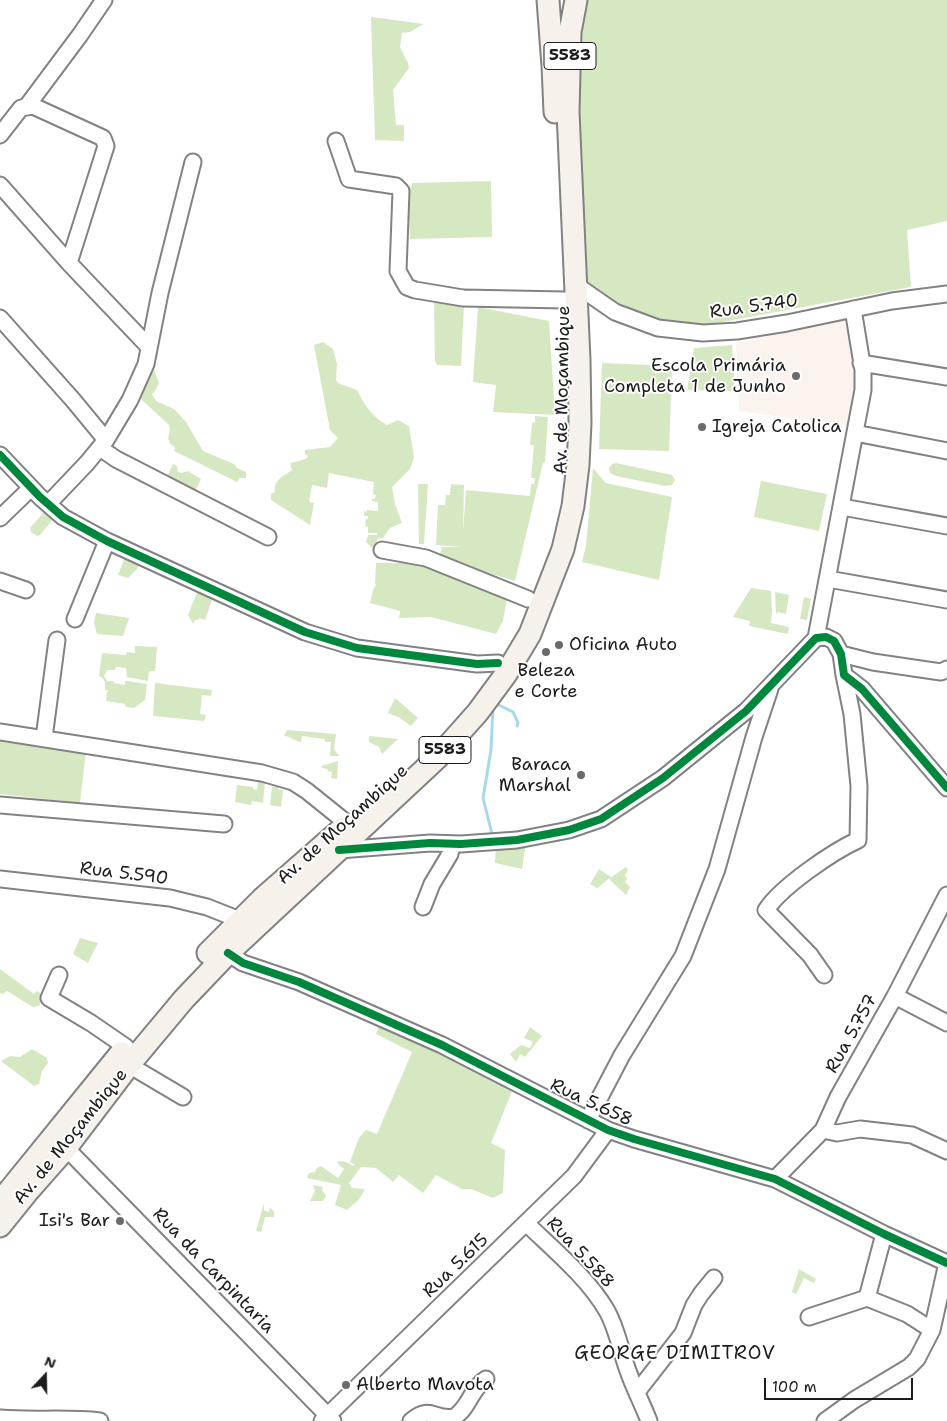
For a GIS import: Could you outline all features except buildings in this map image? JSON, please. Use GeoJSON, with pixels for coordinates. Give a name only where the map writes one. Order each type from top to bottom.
{"type":"FeatureCollection","features":[{"type":"Feature","properties":{"kind":"highway","name":"Av. de Moçambique"},"geometry":{"type":"LineString","coordinates":[[0,1202],[128,1056],[228,953],[438,757],[478,712],[506,674],[530,634],[563,549],[573,506],[578,465],[580,423],[548,0]]}},
{"type":"Feature","properties":{"kind":"highway","name":"Av. de Moçambique"},"geometry":{"type":"LineString","coordinates":[[0,1226],[15,1184],[66,1148],[174,990],[240,920],[314,852],[348,824],[428,748],[466,706],[498,663],[509,644],[549,547],[560,495],[565,459],[570,293],[568,122],[570,32],[576,0]]}},
{"type":"Feature","properties":{"kind":"street"},"geometry":{"type":"LineString","coordinates":[[27,106],[104,0]]}},
{"type":"Feature","properties":{"kind":"street"},"geometry":{"type":"LineString","coordinates":[[0,135],[21,108],[32,106],[103,138],[106,146],[69,264]]}},
{"type":"Feature","properties":{"kind":"street"},"geometry":{"type":"LineString","coordinates":[[336,141],[349,180],[396,186],[401,191],[398,271],[408,287],[415,290],[463,298],[570,293]]}},
{"type":"Feature","properties":{"kind":"street"},"geometry":{"type":"LineString","coordinates":[[48,504],[103,444],[130,400],[146,364],[160,292],[193,162]]}},
{"type":"Feature","properties":{"kind":"street"},"geometry":{"type":"LineString","coordinates":[[0,185],[69,264],[150,347]]}},
{"type":"Feature","properties":{"kind":"street","name":"Rua 5.740"},"geometry":{"type":"LineString","coordinates":[[570,293],[658,328],[703,334],[762,327],[892,301],[947,294]]}},
{"type":"Feature","properties":{"kind":"street"},"geometry":{"type":"LineString","coordinates":[[339,850],[430,843],[494,842],[569,830],[601,819],[663,778],[746,711],[771,686],[816,638],[863,390],[863,370],[853,309]]}},
{"type":"Feature","properties":{"kind":"street"},"geometry":{"type":"LineString","coordinates":[[0,318],[73,400],[116,460],[268,537]]}},
{"type":"Feature","properties":{"kind":"street"},"geometry":{"type":"LineString","coordinates":[[861,363],[947,377]]}},
{"type":"Feature","properties":{"kind":"street"},"geometry":{"type":"LineString","coordinates":[[855,434],[947,451]]}},
{"type":"Feature","properties":{"kind":"street"},"geometry":{"type":"LineString","coordinates":[[0,455],[62,517],[106,541],[305,632],[357,648],[392,654],[477,664],[498,663]]}},
{"type":"Feature","properties":{"kind":"street"},"geometry":{"type":"LineString","coordinates":[[0,518],[31,488]]}},
{"type":"Feature","properties":{"kind":"street"},"geometry":{"type":"LineString","coordinates":[[842,507],[947,526]]}},
{"type":"Feature","properties":{"kind":"street"},"geometry":{"type":"LineString","coordinates":[[75,618],[106,541]]}},
{"type":"Feature","properties":{"kind":"street"},"geometry":{"type":"LineString","coordinates":[[382,550],[426,558],[528,599]]}},
{"type":"Feature","properties":{"kind":"street"},"geometry":{"type":"LineString","coordinates":[[828,579],[947,600]]}},
{"type":"Feature","properties":{"kind":"street"},"geometry":{"type":"LineString","coordinates":[[0,581],[26,590]]}},
{"type":"Feature","properties":{"kind":"street"},"geometry":{"type":"LineString","coordinates":[[816,638],[826,637],[834,641],[841,654],[852,714],[859,786],[858,840],[847,845],[811,869],[792,884],[766,910],[810,954],[824,975]]}},
{"type":"Feature","properties":{"kind":"street"},"geometry":{"type":"LineString","coordinates":[[44,738],[57,640]]}},
{"type":"Feature","properties":{"kind":"street"},"geometry":{"type":"LineString","coordinates":[[841,654],[873,662],[941,672],[947,669]]}},
{"type":"Feature","properties":{"kind":"street"},"geometry":{"type":"LineString","coordinates":[[844,675],[862,689],[947,788]]}},
{"type":"Feature","properties":{"kind":"street"},"geometry":{"type":"LineString","coordinates":[[588,1120],[622,1055],[683,956],[717,869],[754,737],[771,686]]}},
{"type":"Feature","properties":{"kind":"street"},"geometry":{"type":"LineString","coordinates":[[0,732],[262,773],[293,782],[307,790],[348,824]]}},
{"type":"Feature","properties":{"kind":"street"},"geometry":{"type":"LineString","coordinates":[[0,805],[224,824]]}},
{"type":"Feature","properties":{"kind":"street"},"geometry":{"type":"LineString","coordinates":[[423,907],[432,884],[450,854],[452,844]]}},
{"type":"Feature","properties":{"kind":"street","name":"Rua 5.590"},"geometry":{"type":"LineString","coordinates":[[0,879],[170,898],[207,907],[240,920]]}},
{"type":"Feature","properties":{"kind":"street","name":"Rua 5.757"},"geometry":{"type":"LineString","coordinates":[[775,1179],[823,1130],[838,1097],[895,996],[941,923],[947,895]]}},
{"type":"Feature","properties":{"kind":"street","name":"Rua 5.658"},"geometry":{"type":"LineString","coordinates":[[228,953],[242,963],[299,982],[442,1045],[608,1130],[775,1179],[884,1234],[947,1263]]}},
{"type":"Feature","properties":{"kind":"street"},"geometry":{"type":"LineString","coordinates":[[59,975],[49,998],[91,1023],[128,1056],[183,1097]]}},
{"type":"Feature","properties":{"kind":"street"},"geometry":{"type":"LineString","coordinates":[[895,996],[947,1023]]}},
{"type":"Feature","properties":{"kind":"street"},"geometry":{"type":"LineString","coordinates":[[823,1130],[837,1132],[860,1129],[912,1135],[947,1150]]}},
{"type":"Feature","properties":{"kind":"street","name":"Rua 5.615"},"geometry":{"type":"LineString","coordinates":[[327,1419],[576,1173],[608,1130]]}},
{"type":"Feature","properties":{"kind":"street","name":"Rua da Carpintaria"},"geometry":{"type":"LineString","coordinates":[[66,1148],[327,1419]]}},
{"type":"Feature","properties":{"kind":"street","name":"Rua 5.588"},"geometry":{"type":"LineString","coordinates":[[526,1223],[580,1277],[606,1310],[618,1333],[627,1368],[649,1421]]}},
{"type":"Feature","properties":{"kind":"street"},"geometry":{"type":"LineString","coordinates":[[867,1298],[884,1234]]}},
{"type":"Feature","properties":{"kind":"street"},"geometry":{"type":"LineString","coordinates":[[825,1421],[854,1400],[909,1367],[917,1359],[932,1330],[947,1263]]}},
{"type":"Feature","properties":{"kind":"street"},"geometry":{"type":"LineString","coordinates":[[637,1392],[683,1333],[694,1305],[714,1278]]}},
{"type":"Feature","properties":{"kind":"street"},"geometry":{"type":"LineString","coordinates":[[810,1317],[867,1298],[907,1314],[932,1330]]}},
{"type":"Feature","properties":{"kind":"street"},"geometry":{"type":"LineString","coordinates":[[411,1421],[418,1414],[427,1413],[437,1418],[446,1419],[455,1416],[463,1409],[480,1382],[486,1379]]}},
{"type":"Feature","properties":{"kind":"street"},"geometry":{"type":"LineString","coordinates":[[0,1418],[100,1421]]}},
{"type":"Feature","properties":{"kind":"shaded area","name":"Escola Primária Completa 1 de Junho"},"geometry":{"type":"Polygon","coordinates":[[[843,321],[855,349],[854,402],[847,426],[739,411],[736,343],[843,321]]]}},
{"type":"Feature","properties":{"kind":"green space"},"geometry":{"type":"Polygon","coordinates":[[[588,0],[947,0],[947,221],[907,230],[911,287],[706,325],[659,324],[617,308],[583,285],[577,63],[588,0]]]}},
{"type":"Feature","properties":{"kind":"green space"},"geometry":{"type":"Polygon","coordinates":[[[371,17],[424,24],[410,32],[402,33],[400,47],[409,68],[393,90],[396,125],[404,125],[404,141],[375,140],[371,17]]]}},
{"type":"Feature","properties":{"kind":"green space"},"geometry":{"type":"Polygon","coordinates":[[[491,181],[492,237],[410,239],[408,187],[412,186],[412,183],[491,181]]]}},
{"type":"Feature","properties":{"kind":"green space"},"geometry":{"type":"Polygon","coordinates":[[[434,299],[464,304],[461,366],[437,365],[435,361],[434,299]]]}},
{"type":"Feature","properties":{"kind":"green space"},"geometry":{"type":"Polygon","coordinates":[[[478,307],[549,321],[555,415],[493,412],[496,385],[473,382],[478,307]]]}},
{"type":"Feature","properties":{"kind":"green space"},"geometry":{"type":"Polygon","coordinates":[[[323,342],[333,349],[337,364],[336,380],[338,383],[357,390],[377,419],[387,425],[398,420],[409,426],[414,457],[410,469],[392,487],[395,504],[402,523],[390,528],[383,538],[377,539],[376,551],[366,542],[368,535],[377,535],[377,533],[368,533],[368,527],[365,526],[368,516],[364,516],[364,511],[378,511],[378,502],[372,501],[376,495],[373,494],[374,482],[329,473],[327,488],[312,485],[309,502],[314,503],[310,525],[271,500],[271,494],[275,492],[277,481],[292,470],[290,463],[307,458],[305,450],[330,447],[338,438],[330,430],[314,345],[323,342]]]}},
{"type":"Feature","properties":{"kind":"green space"},"geometry":{"type":"Polygon","coordinates":[[[732,345],[735,391],[687,390],[694,348],[732,345]]]}},
{"type":"Feature","properties":{"kind":"green space"},"geometry":{"type":"Polygon","coordinates":[[[151,361],[159,383],[152,394],[156,401],[174,409],[186,422],[203,451],[234,464],[237,468],[246,472],[246,478],[240,478],[237,482],[174,451],[175,447],[169,443],[168,439],[169,425],[142,400],[143,381],[151,361]]]}},
{"type":"Feature","properties":{"kind":"green space"},"geometry":{"type":"Polygon","coordinates":[[[602,363],[672,366],[669,451],[599,449],[602,363]]]}},
{"type":"Feature","properties":{"kind":"green space"},"geometry":{"type":"Polygon","coordinates":[[[535,416],[548,417],[545,462],[543,463],[515,581],[439,558],[442,547],[462,547],[436,545],[438,505],[445,505],[446,495],[450,495],[451,484],[464,485],[463,532],[466,490],[530,496],[531,484],[534,484],[535,478],[531,478],[534,445],[530,445],[532,423],[535,422],[535,416]]]}},
{"type":"Feature","properties":{"kind":"green space"},"geometry":{"type":"Polygon","coordinates":[[[616,463],[672,475],[675,480],[672,485],[665,486],[616,476],[610,473],[609,468],[612,464],[616,463]]]}},
{"type":"Feature","properties":{"kind":"green space"},"geometry":{"type":"Polygon","coordinates":[[[173,464],[177,466],[178,472],[188,471],[201,479],[194,494],[166,479],[173,464]]]}},
{"type":"Feature","properties":{"kind":"green space"},"geometry":{"type":"Polygon","coordinates":[[[593,468],[606,483],[672,497],[659,580],[582,562],[586,546],[593,468]]]}},
{"type":"Feature","properties":{"kind":"green space"},"geometry":{"type":"Polygon","coordinates":[[[761,481],[827,494],[819,531],[754,517],[761,481]]]}},
{"type":"Feature","properties":{"kind":"green space"},"geometry":{"type":"Polygon","coordinates":[[[418,484],[428,484],[424,544],[419,544],[418,484]]]}},
{"type":"Feature","properties":{"kind":"green space"},"geometry":{"type":"Polygon","coordinates":[[[45,511],[54,518],[37,536],[31,532],[30,528],[45,511]]]}},
{"type":"Feature","properties":{"kind":"green space"},"geometry":{"type":"Polygon","coordinates":[[[126,554],[141,561],[137,569],[128,578],[118,575],[126,554]]]}},
{"type":"Feature","properties":{"kind":"green space"},"geometry":{"type":"Polygon","coordinates":[[[376,563],[409,563],[449,574],[507,598],[503,621],[496,634],[431,617],[399,618],[400,611],[370,603],[376,585],[376,563]]]}},
{"type":"Feature","properties":{"kind":"green space"},"geometry":{"type":"Polygon","coordinates":[[[751,588],[771,591],[771,623],[789,627],[788,634],[749,626],[750,621],[733,617],[751,588]]]}},
{"type":"Feature","properties":{"kind":"green space"},"geometry":{"type":"Polygon","coordinates":[[[198,590],[213,597],[205,620],[199,618],[193,624],[188,615],[198,590]]]}},
{"type":"Feature","properties":{"kind":"green space"},"geometry":{"type":"Polygon","coordinates":[[[775,592],[789,595],[786,614],[778,612],[776,614],[775,592]]]}},
{"type":"Feature","properties":{"kind":"green space"},"geometry":{"type":"Polygon","coordinates":[[[804,597],[811,599],[807,620],[800,619],[804,597]]]}},
{"type":"Feature","properties":{"kind":"green space"},"geometry":{"type":"Polygon","coordinates":[[[96,613],[129,618],[123,636],[97,634],[94,623],[96,613]]]}},
{"type":"Feature","properties":{"kind":"green space"},"geometry":{"type":"Polygon","coordinates":[[[135,646],[157,647],[155,671],[149,671],[148,681],[127,677],[126,668],[116,667],[115,670],[107,670],[104,676],[107,681],[114,681],[114,683],[125,685],[125,681],[128,681],[147,684],[145,700],[134,708],[126,707],[125,704],[106,701],[107,692],[109,691],[105,690],[104,680],[99,676],[102,653],[126,655],[127,652],[135,653],[135,646]]]}},
{"type":"Feature","properties":{"kind":"green space"},"geometry":{"type":"Polygon","coordinates":[[[155,683],[212,690],[211,696],[202,695],[200,714],[206,715],[204,721],[153,716],[155,683]]]}},
{"type":"Feature","properties":{"kind":"green space"},"geometry":{"type":"Polygon","coordinates":[[[395,698],[418,718],[411,726],[400,718],[388,713],[395,698]]]}},
{"type":"Feature","properties":{"kind":"green space"},"geometry":{"type":"Polygon","coordinates":[[[287,730],[336,734],[334,749],[339,756],[330,756],[331,742],[325,742],[325,739],[302,736],[301,742],[284,736],[287,730]]]}},
{"type":"Feature","properties":{"kind":"green space"},"geometry":{"type":"Polygon","coordinates":[[[369,736],[398,739],[382,754],[379,747],[369,742],[369,736]]]}},
{"type":"Feature","properties":{"kind":"green space"},"geometry":{"type":"Polygon","coordinates":[[[0,740],[86,751],[80,803],[0,794],[0,740]]]}},
{"type":"Feature","properties":{"kind":"green space"},"geometry":{"type":"Polygon","coordinates":[[[338,761],[337,779],[331,778],[332,772],[327,771],[328,769],[321,766],[338,761]]]}},
{"type":"Feature","properties":{"kind":"green space"},"geometry":{"type":"Polygon","coordinates":[[[258,781],[265,782],[263,803],[252,801],[251,805],[235,802],[237,785],[253,787],[253,789],[257,790],[258,781]]]}},
{"type":"Feature","properties":{"kind":"green space"},"geometry":{"type":"Polygon","coordinates":[[[272,787],[278,787],[278,789],[283,790],[281,807],[270,805],[272,787]]]}},
{"type":"Feature","properties":{"kind":"green space"},"geometry":{"type":"Polygon","coordinates":[[[526,843],[522,869],[495,863],[496,845],[526,843]]]}},
{"type":"Feature","properties":{"kind":"green space"},"geometry":{"type":"Polygon","coordinates":[[[626,867],[628,870],[625,875],[627,879],[625,882],[630,887],[626,895],[609,879],[626,867]]]}},
{"type":"Feature","properties":{"kind":"green space"},"geometry":{"type":"Polygon","coordinates":[[[599,869],[611,877],[597,888],[590,884],[599,869]]]}},
{"type":"Feature","properties":{"kind":"green space"},"geometry":{"type":"Polygon","coordinates":[[[80,938],[98,943],[88,963],[73,954],[80,938]]]}},
{"type":"Feature","properties":{"kind":"green space"},"geometry":{"type":"Polygon","coordinates":[[[0,969],[34,994],[37,991],[44,996],[39,1006],[33,1007],[7,991],[3,994],[0,993],[0,969]]]}},
{"type":"Feature","properties":{"kind":"green space"},"geometry":{"type":"Polygon","coordinates":[[[380,1023],[513,1089],[491,1143],[505,1150],[503,1193],[493,1198],[471,1189],[462,1189],[436,1175],[423,1193],[399,1175],[393,1182],[376,1168],[361,1167],[349,1183],[352,1188],[365,1189],[359,1199],[347,1210],[335,1205],[341,1185],[307,1178],[309,1173],[315,1172],[321,1166],[338,1178],[344,1169],[337,1163],[339,1161],[355,1165],[350,1162],[359,1138],[366,1130],[377,1134],[412,1052],[376,1034],[380,1023]]]}},
{"type":"Feature","properties":{"kind":"green space"},"geometry":{"type":"Polygon","coordinates":[[[530,1027],[542,1036],[525,1057],[520,1054],[516,1062],[510,1054],[521,1045],[530,1048],[533,1042],[524,1038],[530,1027]]]}},
{"type":"Feature","properties":{"kind":"green space"},"geometry":{"type":"Polygon","coordinates":[[[32,1049],[47,1058],[48,1063],[42,1071],[39,1084],[34,1086],[1,1061],[10,1056],[20,1057],[32,1049]]]}},
{"type":"Feature","properties":{"kind":"green space"},"geometry":{"type":"Polygon","coordinates":[[[313,1185],[323,1187],[322,1190],[326,1196],[323,1201],[310,1201],[315,1191],[313,1185]]]}},
{"type":"Feature","properties":{"kind":"green space"},"geometry":{"type":"Polygon","coordinates":[[[264,1203],[264,1210],[268,1212],[271,1208],[274,1212],[274,1217],[265,1217],[261,1232],[256,1231],[264,1203]]]}},
{"type":"Feature","properties":{"kind":"green space"},"geometry":{"type":"Polygon","coordinates":[[[799,1269],[816,1279],[814,1283],[804,1278],[796,1294],[792,1292],[799,1269]]]}},
{"type":"Feature","properties":{"kind":"waterway"},"geometry":{"type":"LineString","coordinates":[[495,703],[513,712],[518,723],[517,726]]}},
{"type":"Feature","properties":{"kind":"waterway"},"geometry":{"type":"LineString","coordinates":[[493,706],[491,750],[483,798],[493,838]]}},
{"type":"Feature","properties":{"kind":"cycle path"},"geometry":{"type":"LineString","coordinates":[[0,455],[40,497],[63,517],[107,541],[305,632],[357,648],[477,664],[498,663]]}},
{"type":"Feature","properties":{"kind":"cycle path"},"geometry":{"type":"LineString","coordinates":[[339,850],[430,843],[461,844],[517,840],[569,830],[601,819],[663,778],[746,711],[816,638],[826,637],[834,641],[841,654],[844,675],[862,689],[947,788]]}},
{"type":"Feature","properties":{"kind":"cycle path"},"geometry":{"type":"LineString","coordinates":[[228,953],[243,963],[299,982],[442,1045],[608,1130],[775,1179],[884,1234],[947,1263]]}},
{"type":"Feature","properties":{"kind":"place","name":"Escola Primária Completa 1 de Junho"},"geometry":{"type":"Point","coordinates":[796,376]}},
{"type":"Feature","properties":{"kind":"place","name":"Igreja Catolica"},"geometry":{"type":"Point","coordinates":[702,427]}},
{"type":"Feature","properties":{"kind":"place","name":"Oficina Auto"},"geometry":{"type":"Point","coordinates":[559,645]}},
{"type":"Feature","properties":{"kind":"place","name":"Beleza e Corte"},"geometry":{"type":"Point","coordinates":[546,652]}},
{"type":"Feature","properties":{"kind":"place","name":"Baraca Marshal"},"geometry":{"type":"Point","coordinates":[581,775]}},
{"type":"Feature","properties":{"kind":"place","name":"Isi's Bar"},"geometry":{"type":"Point","coordinates":[120,1221]}},
{"type":"Feature","properties":{"kind":"place","name":"Alberto Mavota"},"geometry":{"type":"Point","coordinates":[346,1385]}},
{"type":"Feature","properties":{"kind":"district","name":"GEORGE DIMITROV"},"geometry":{"type":"Point","coordinates":[675,1354]}}]}
